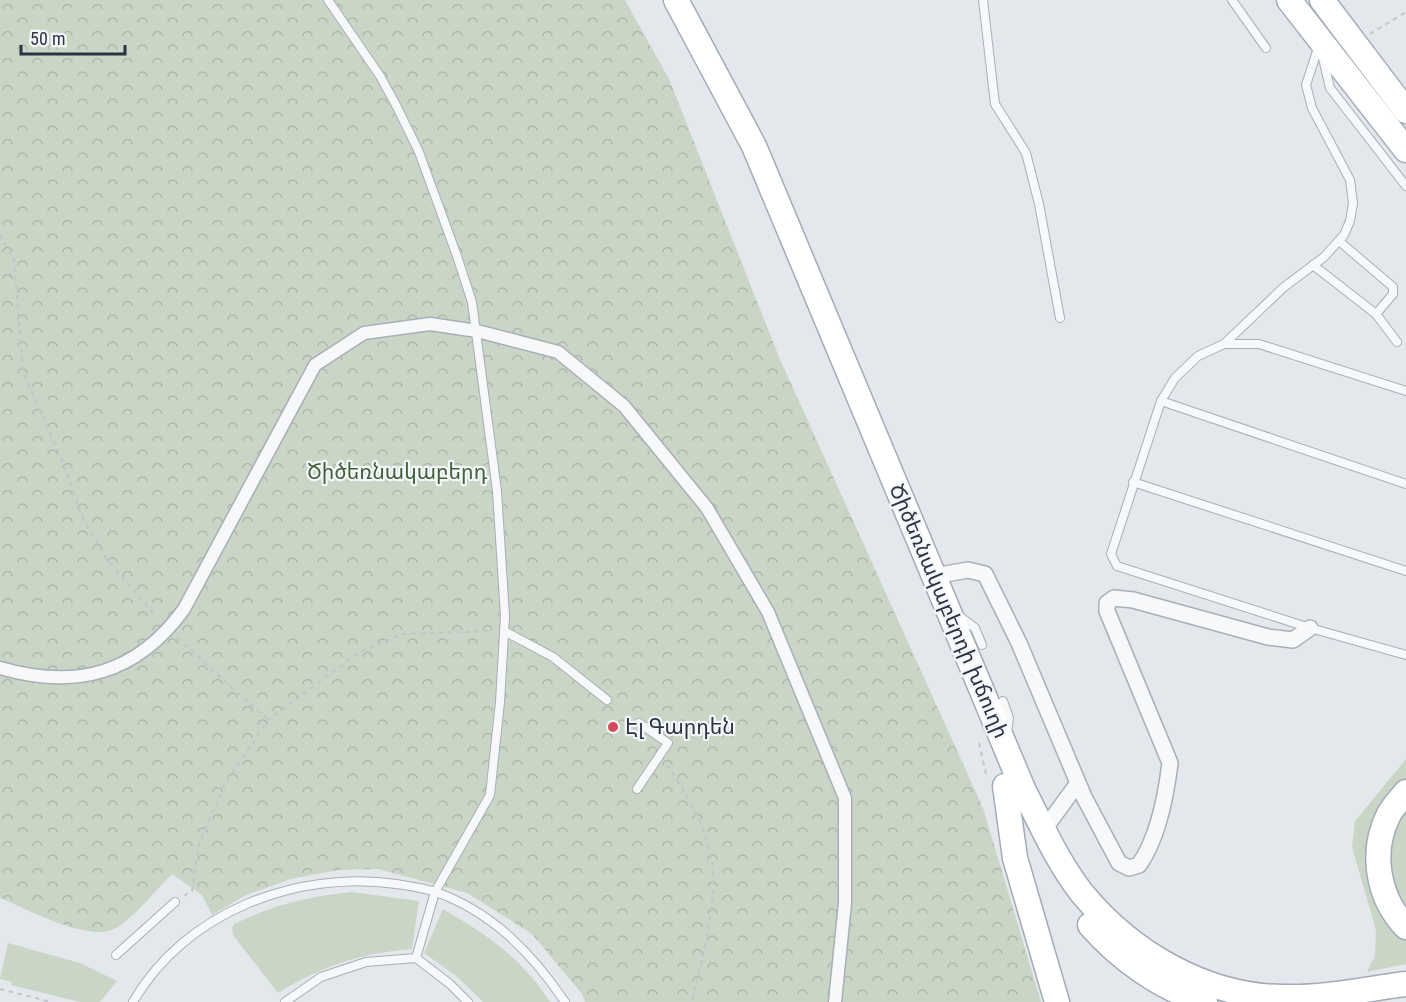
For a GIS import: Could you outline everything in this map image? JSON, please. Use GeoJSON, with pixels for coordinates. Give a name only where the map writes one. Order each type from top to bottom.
{"type":"FeatureCollection","features":[{"type":"Feature","properties":{"kind":"main road","name":"Ծիծեռնակաբերդի խճուղի"},"geometry":{"type":"LineString","coordinates":[[660,0],[740,148],[1005,786],[1050,873],[1093,929],[1147,975],[1185,996],[1205,1002]]}},
{"type":"Feature","properties":{"kind":"main road","name":"Ծիծեռնակաբերդի խճուղի"},"geometry":{"type":"LineString","coordinates":[[676,0],[754,146],[1005,746],[1055,852],[1080,891],[1122,933],[1166,965],[1226,989],[1283,998],[1406,984]]}},
{"type":"Feature","properties":{"kind":"main road"},"geometry":{"type":"LineString","coordinates":[[1278,0],[1315,34]]}},
{"type":"Feature","properties":{"kind":"main road"},"geometry":{"type":"LineString","coordinates":[[1289,0],[1405,146]]}},
{"type":"Feature","properties":{"kind":"main road"},"geometry":{"type":"LineString","coordinates":[[1322,0],[1406,111]]}},
{"type":"Feature","properties":{"kind":"main road"},"geometry":{"type":"LineString","coordinates":[[1005,786],[1015,858],[1057,1002]]}},
{"type":"Feature","properties":{"kind":"main road"},"geometry":{"type":"LineString","coordinates":[[1406,792],[1389,813],[1379,842],[1379,873],[1394,915],[1406,927]]}},
{"type":"Feature","properties":{"kind":"main road"},"geometry":{"type":"LineString","coordinates":[[1384,1002],[1406,1000]]}},
{"type":"Feature","properties":{"kind":"street"},"geometry":{"type":"LineString","coordinates":[[0,669],[28,676],[64,679],[98,674],[128,662],[169,630],[190,599],[315,365],[364,333],[430,324],[477,332],[558,352],[624,405],[707,508],[768,612],[844,798],[845,903],[834,1002]]}},
{"type":"Feature","properties":{"kind":"street"},"geometry":{"type":"LineString","coordinates":[[934,576],[968,570],[985,574],[1018,643],[1078,783],[1119,863],[1129,868],[1139,866],[1148,852],[1168,784],[1170,763],[1107,611],[1107,603],[1114,598],[1133,600],[1276,638],[1293,640],[1310,628]]}},
{"type":"Feature","properties":{"kind":"street"},"geometry":{"type":"LineString","coordinates":[[1048,824],[1078,783]]}},
{"type":"Feature","properties":{"kind":"lane"},"geometry":{"type":"LineString","coordinates":[[328,0],[380,76],[418,152],[469,292],[477,332],[497,491],[504,631],[500,702],[490,795],[435,892],[416,958]]}},
{"type":"Feature","properties":{"kind":"lane"},"geometry":{"type":"LineString","coordinates":[[983,0],[995,104],[1026,153],[1039,204],[1060,318]]}},
{"type":"Feature","properties":{"kind":"lane"},"geometry":{"type":"LineString","coordinates":[[1232,0],[1266,48]]}},
{"type":"Feature","properties":{"kind":"lane"},"geometry":{"type":"LineString","coordinates":[[1315,34],[1330,87],[1406,186]]}},
{"type":"Feature","properties":{"kind":"lane"},"geometry":{"type":"LineString","coordinates":[[1315,34],[1306,85],[1312,108],[1350,180],[1353,203],[1350,221],[1339,241],[1313,265],[1284,288],[1224,344],[1198,357],[1175,378],[1161,401],[1111,554],[1117,566],[1310,628],[1406,655]]}},
{"type":"Feature","properties":{"kind":"lane"},"geometry":{"type":"LineString","coordinates":[[1339,241],[1393,287],[1392,294],[1377,314]]}},
{"type":"Feature","properties":{"kind":"lane"},"geometry":{"type":"LineString","coordinates":[[1313,265],[1377,314],[1397,342]]}},
{"type":"Feature","properties":{"kind":"lane"},"geometry":{"type":"LineString","coordinates":[[1224,344],[1259,344],[1406,391]]}},
{"type":"Feature","properties":{"kind":"lane"},"geometry":{"type":"LineString","coordinates":[[1161,401],[1406,484]]}},
{"type":"Feature","properties":{"kind":"lane"},"geometry":{"type":"LineString","coordinates":[[1134,482],[1406,572]]}},
{"type":"Feature","properties":{"kind":"lane"},"geometry":{"type":"LineString","coordinates":[[947,607],[975,628],[982,645]]}},
{"type":"Feature","properties":{"kind":"lane"},"geometry":{"type":"LineString","coordinates":[[504,631],[553,657],[608,700]]}},
{"type":"Feature","properties":{"kind":"lane"},"geometry":{"type":"LineString","coordinates":[[1003,701],[1009,718],[1005,746]]}},
{"type":"Feature","properties":{"kind":"lane"},"geometry":{"type":"LineString","coordinates":[[637,789],[668,743],[639,723]]}},
{"type":"Feature","properties":{"kind":"lane"},"geometry":{"type":"LineString","coordinates":[[133,1002],[156,971],[180,946],[211,922],[268,896],[301,886],[336,881],[370,880],[435,892],[478,913],[513,937],[542,968],[565,1002]]}},
{"type":"Feature","properties":{"kind":"lane"},"geometry":{"type":"LineString","coordinates":[[116,956],[175,902]]}},
{"type":"Feature","properties":{"kind":"lane"},"geometry":{"type":"LineString","coordinates":[[285,1002],[321,977],[366,962],[416,958],[450,984],[468,1002]]}},
{"type":"Feature","properties":{"kind":"path"},"geometry":{"type":"LineString","coordinates":[[1362,39],[1406,12]]}},
{"type":"Feature","properties":{"kind":"path"},"geometry":{"type":"LineString","coordinates":[[0,235],[14,261],[23,372],[63,462],[82,517],[106,558],[169,630],[268,720]]}},
{"type":"Feature","properties":{"kind":"path"},"geometry":{"type":"LineString","coordinates":[[192,891],[199,844],[225,784],[268,720],[360,652],[403,634],[504,631]]}},
{"type":"Feature","properties":{"kind":"path"},"geometry":{"type":"LineString","coordinates":[[661,755],[688,796],[711,857],[712,913],[692,1002]]}},
{"type":"Feature","properties":{"kind":"path"},"geometry":{"type":"LineString","coordinates":[[0,989],[51,1002]]}},
{"type":"Feature","properties":{"kind":"green space","name":"Ծիծեռնակաբերդ"},"geometry":{"type":"Polygon","coordinates":[[[0,0],[625,0],[669,79],[779,357],[983,808],[1041,1002],[585,1002],[582,994],[532,934],[467,893],[378,869],[338,870],[291,879],[246,895],[212,915],[202,895],[172,874],[132,915],[118,927],[106,931],[92,932],[76,929],[0,898],[0,0]]]}},
{"type":"Feature","properties":{"kind":"green space"},"geometry":{"type":"Polygon","coordinates":[[[1406,759],[1406,780],[1393,793],[1381,812],[1397,932],[1406,939],[1406,964],[1367,972],[1375,956],[1376,930],[1352,847],[1355,821],[1406,759]]]}},
{"type":"Feature","properties":{"kind":"green space"},"geometry":{"type":"Polygon","coordinates":[[[1406,805],[1406,915],[1392,892],[1389,834],[1406,805]]]}},
{"type":"Feature","properties":{"kind":"green space"},"geometry":{"type":"Polygon","coordinates":[[[352,892],[419,901],[412,949],[342,962],[310,975],[278,993],[233,935],[234,924],[263,912],[306,899],[352,892]]]}},
{"type":"Feature","properties":{"kind":"green space"},"geometry":{"type":"Polygon","coordinates":[[[443,909],[474,928],[516,960],[550,1002],[483,1002],[455,975],[424,953],[443,909]]]}},
{"type":"Feature","properties":{"kind":"green space"},"geometry":{"type":"Polygon","coordinates":[[[8,943],[80,963],[117,981],[100,1002],[80,1002],[11,985],[12,982],[0,979],[8,943]]]}},
{"type":"Feature","properties":{"kind":"place","name":"Էլ Գարդեն"},"geometry":{"type":"Point","coordinates":[613,727]}}]}
